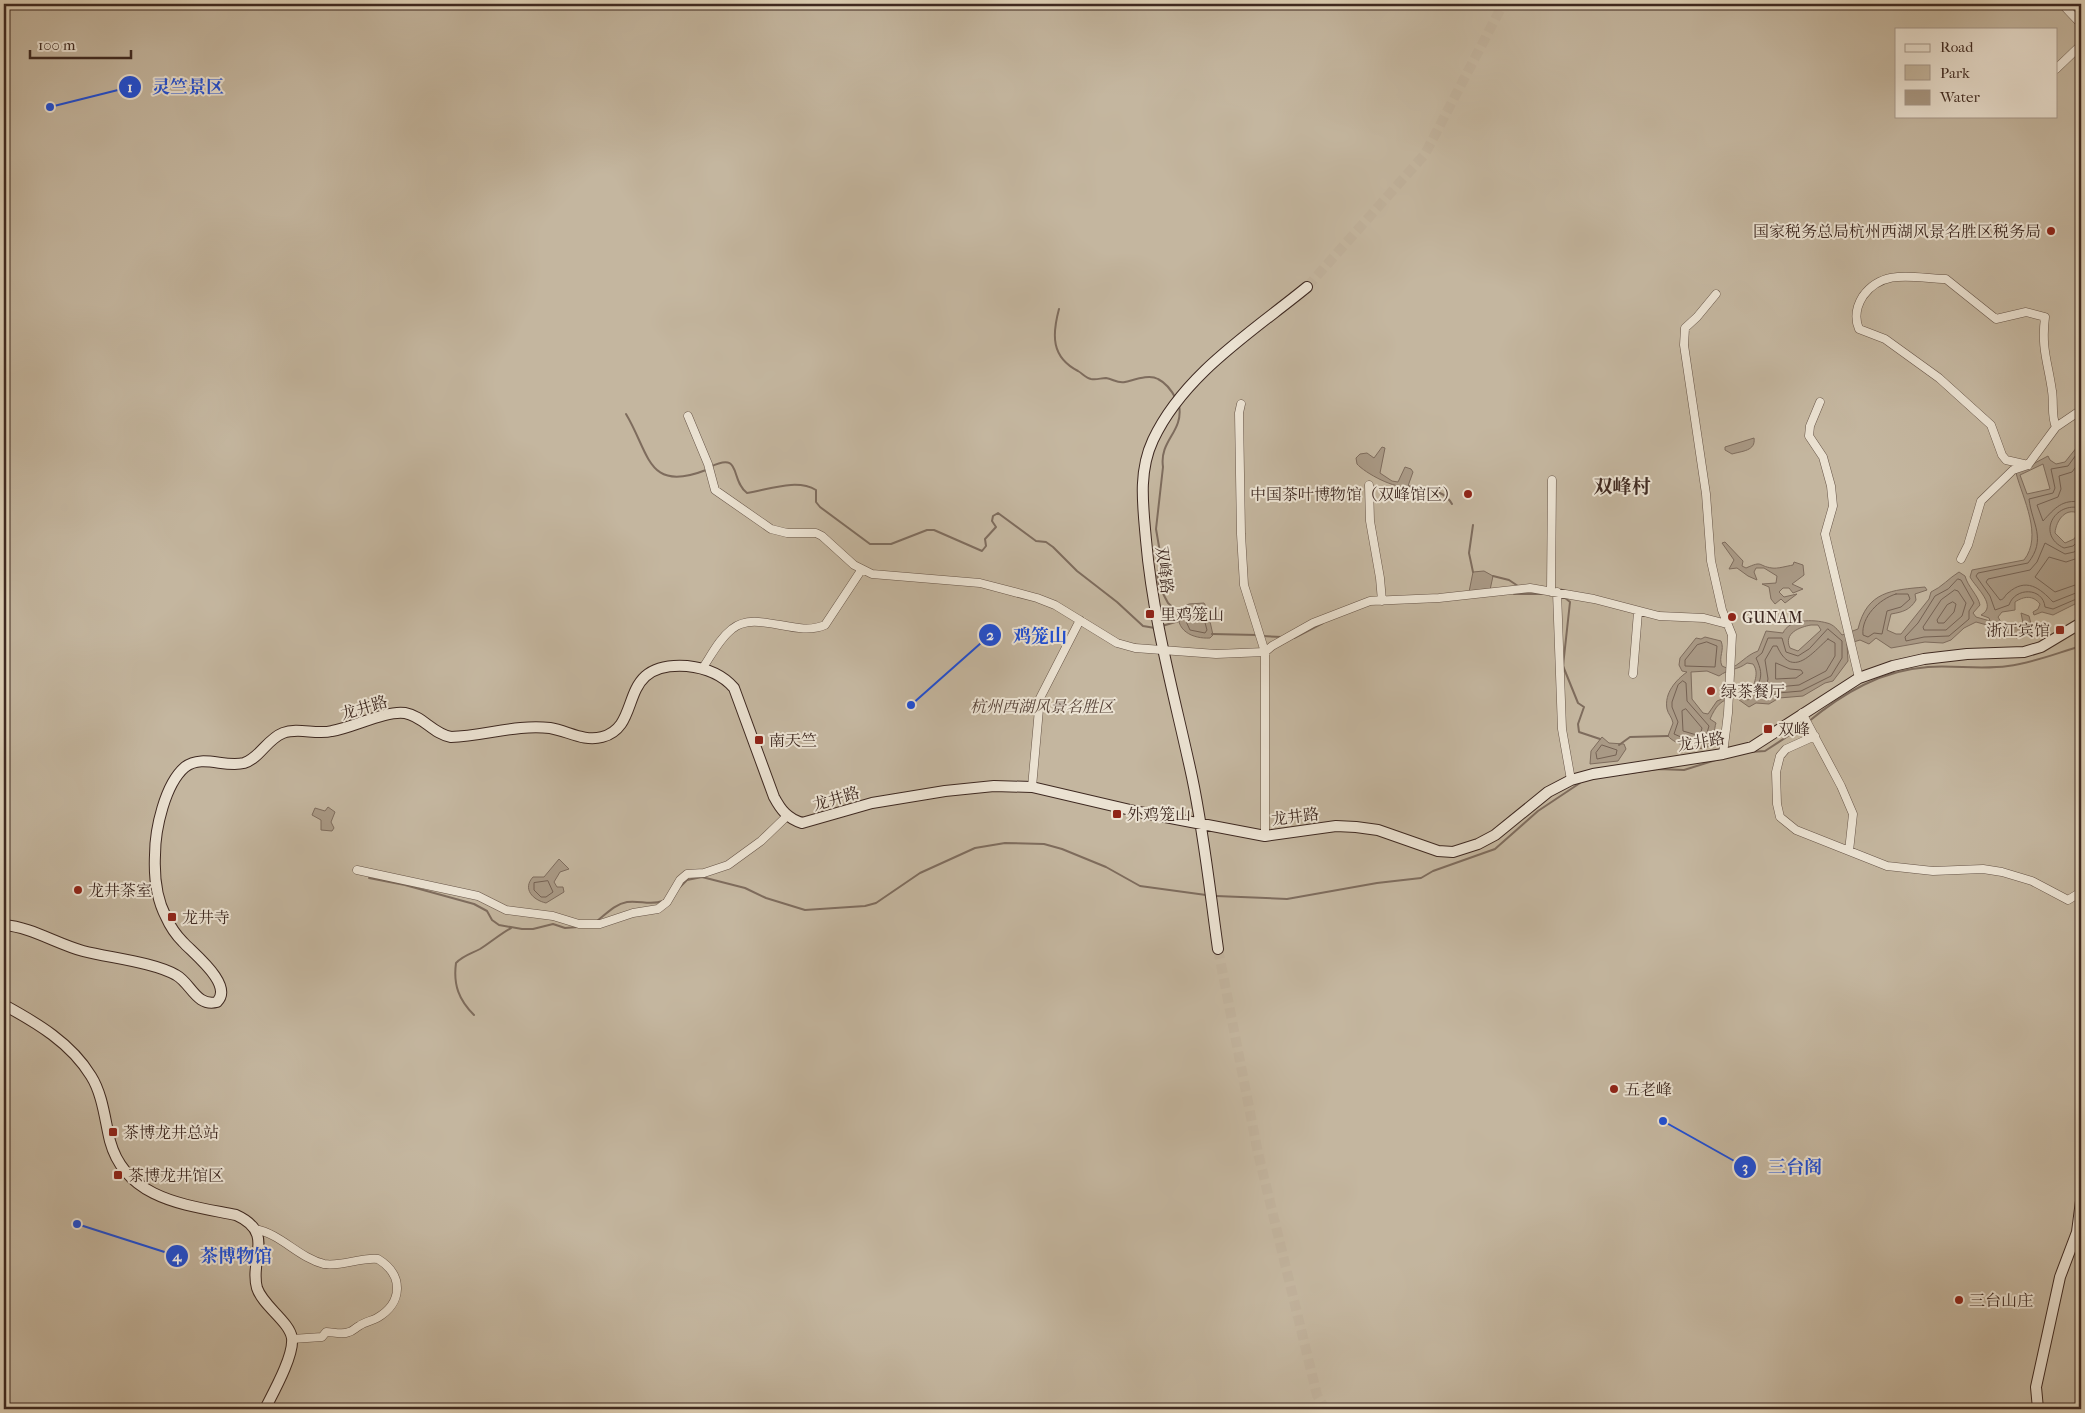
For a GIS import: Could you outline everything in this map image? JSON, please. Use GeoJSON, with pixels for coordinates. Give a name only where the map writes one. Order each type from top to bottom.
{"type":"FeatureCollection","features":[{"type":"Feature","properties":{"kind":"street"},"geometry":{"type":"LineString","coordinates":[[2062,4],[2081,24]]}},
{"type":"Feature","properties":{"kind":"street"},"geometry":{"type":"LineString","coordinates":[[2058,67],[2081,45]]}},
{"type":"Feature","properties":{"kind":"street"},"geometry":{"type":"LineString","coordinates":[[2028,465],[2006,460],[2002,455],[1991,425],[1939,378],[1885,339],[1859,329],[1855,314],[1866,292],[1873,284],[1890,276],[1898,275],[1938,281],[1946,279],[1996,319],[2026,312],[2045,317],[2044,354],[2052,392],[2056,427]]}},
{"type":"Feature","properties":{"kind":"street","name":"双峰路"},"geometry":{"type":"LineString","coordinates":[[1218,949],[1200,823],[1149,582],[1142,497],[1143,479],[1150,447],[1177,400],[1218,360],[1307,287]]}},
{"type":"Feature","properties":{"kind":"street"},"geometry":{"type":"LineString","coordinates":[[1716,294],[1685,328],[1684,345],[1706,494],[1712,561],[1727,624],[1732,635],[1732,663],[1723,754]]}},
{"type":"Feature","properties":{"kind":"street"},"geometry":{"type":"LineString","coordinates":[[1820,402],[1810,426],[1809,436],[1823,457],[1831,486],[1832,506],[1825,534],[1835,586],[1859,678]]}},
{"type":"Feature","properties":{"kind":"street"},"geometry":{"type":"LineString","coordinates":[[1241,404],[1239,414],[1244,585],[1265,652],[1265,836]]}},
{"type":"Feature","properties":{"kind":"street"},"geometry":{"type":"LineString","coordinates":[[1961,559],[1968,545],[1980,501],[2013,470],[2028,465],[2056,427],[2081,410]]}},
{"type":"Feature","properties":{"kind":"street"},"geometry":{"type":"LineString","coordinates":[[688,416],[710,468],[711,481],[715,490],[746,514],[771,529],[787,533],[816,533],[862,569],[872,574],[980,583],[1055,604],[1117,642],[1135,648],[1216,654],[1265,652],[1287,638],[1346,609],[1370,601],[1439,598],[1520,589],[1638,612],[1668,617],[1704,618],[1727,624]]}},
{"type":"Feature","properties":{"kind":"street"},"geometry":{"type":"LineString","coordinates":[[1552,480],[1562,730],[1571,780]]}},
{"type":"Feature","properties":{"kind":"street"},"geometry":{"type":"LineString","coordinates":[[1369,485],[1370,521],[1382,601]]}},
{"type":"Feature","properties":{"kind":"street"},"geometry":{"type":"LineString","coordinates":[[702,669],[726,634],[739,624],[759,622],[797,630],[809,630],[825,625],[862,569]]}},
{"type":"Feature","properties":{"kind":"street"},"geometry":{"type":"LineString","coordinates":[[1633,674],[1638,612]]}},
{"type":"Feature","properties":{"kind":"street"},"geometry":{"type":"LineString","coordinates":[[1032,787],[1040,698],[1080,620]]}},
{"type":"Feature","properties":{"kind":"street","name":"龙井路"},"geometry":{"type":"LineString","coordinates":[[4,925],[22,929],[83,951],[168,972],[184,980],[199,999],[207,1003],[217,1002],[221,992],[218,979],[173,930],[160,905],[157,892],[154,855],[161,815],[175,778],[190,764],[198,762],[244,763],[283,733],[291,731],[329,732],[394,713],[414,716],[438,733],[452,737],[551,728],[589,739],[600,738],[615,731],[638,686],[648,673],[668,666],[702,669],[726,679],[734,688],[774,797],[787,816],[802,823],[872,803],[945,791],[994,786],[1032,787],[1139,812],[1265,836],[1336,826],[1356,827],[1378,830],[1438,851],[1453,852],[1478,844],[1495,835],[1548,792],[1571,780],[1592,774],[1654,763],[1723,754],[1752,746],[1806,720],[1859,678],[1893,666],[1924,659],[1967,654],[2024,652],[2041,646],[2081,622]]}},
{"type":"Feature","properties":{"kind":"street"},"geometry":{"type":"LineString","coordinates":[[1806,720],[1841,786],[1852,814],[1849,851]]}},
{"type":"Feature","properties":{"kind":"street"},"geometry":{"type":"LineString","coordinates":[[1815,736],[1786,749],[1780,756],[1776,772],[1780,817],[1796,830],[1887,866],[1933,871],[1983,869],[2002,872],[2032,881],[2068,900],[2081,892]]}},
{"type":"Feature","properties":{"kind":"street"},"geometry":{"type":"LineString","coordinates":[[357,870],[478,896],[506,910],[553,916],[579,924],[600,924],[632,913],[658,909],[667,902],[680,880],[687,874],[704,873],[728,865],[761,841],[787,816]]}},
{"type":"Feature","properties":{"kind":"street"},"geometry":{"type":"LineString","coordinates":[[4,1005],[41,1026],[56,1037],[92,1077],[115,1155],[140,1185],[159,1197],[236,1215],[245,1219],[255,1229],[259,1243],[256,1279],[258,1290],[287,1329],[292,1339],[288,1357],[265,1409]]}},
{"type":"Feature","properties":{"kind":"street"},"geometry":{"type":"LineString","coordinates":[[2038,1409],[2036,1387],[2060,1277],[2077,1232],[2081,1201]]}},
{"type":"Feature","properties":{"kind":"street"},"geometry":{"type":"LineString","coordinates":[[255,1229],[264,1231],[304,1257],[326,1264],[378,1259],[391,1269],[397,1279],[397,1293],[394,1300],[386,1312],[377,1318],[360,1325],[350,1332],[326,1332],[322,1337],[314,1339],[292,1339]]}},
{"type":"Feature","properties":{"kind":"green space","name":"杭州西湖风景名胜区"},"geometry":{"type":"Polygon","coordinates":[[[4,4],[2081,4],[2081,1409],[4,1409],[4,4]]]}},
{"type":"Feature","properties":{"kind":"water"},"geometry":{"type":"Polygon","coordinates":[[[1754,438],[1753,446],[1747,450],[1732,454],[1725,450],[1725,447],[1754,438]]]}},
{"type":"Feature","properties":{"kind":"water"},"geometry":{"type":"Polygon","coordinates":[[[2081,442],[2081,515],[2071,512],[2063,515],[2055,533],[2065,543],[2074,539],[2081,529],[2081,601],[2053,615],[2042,612],[2034,615],[2033,612],[2038,609],[2040,604],[2037,601],[2028,597],[2018,600],[2015,602],[2015,610],[2002,612],[1998,617],[2009,627],[2016,627],[2023,623],[2021,613],[2029,616],[2032,628],[2024,636],[2017,638],[1998,628],[1976,622],[1964,628],[1951,640],[1943,643],[1925,642],[1891,648],[1876,638],[1869,644],[1860,640],[1847,644],[1848,661],[1833,681],[1825,683],[1803,696],[1779,698],[1769,704],[1756,703],[1749,707],[1735,697],[1722,702],[1710,719],[1716,723],[1709,746],[1700,749],[1687,747],[1668,736],[1673,723],[1667,709],[1667,698],[1675,683],[1687,672],[1682,671],[1679,665],[1680,658],[1696,638],[1701,639],[1705,637],[1721,641],[1721,663],[1722,666],[1729,669],[1758,651],[1766,631],[1783,633],[1790,625],[1802,621],[1815,621],[1831,625],[1842,635],[1858,629],[1862,616],[1868,607],[1882,595],[1902,589],[1925,587],[1927,590],[1915,594],[1916,600],[1909,608],[1891,614],[1887,630],[1901,634],[1929,599],[1931,592],[1959,572],[1965,576],[1979,601],[1980,605],[1973,613],[1976,617],[1990,621],[1989,618],[1981,615],[1986,611],[1987,602],[1970,577],[1972,570],[2024,560],[2032,540],[2030,517],[2016,473],[2048,456],[2056,464],[2065,462],[2081,442]],[[2043,464],[2020,475],[2027,494],[2050,489],[2043,464]],[[1818,625],[1798,629],[1791,635],[1788,643],[1790,648],[1798,651],[1821,630],[1818,625]],[[1747,663],[1719,676],[1707,671],[1691,672],[1692,699],[1703,713],[1708,714],[1717,701],[1734,694],[1748,700],[1751,698],[1756,672],[1753,664],[1747,663]]]}},
{"type":"Feature","properties":{"kind":"water"},"geometry":{"type":"Polygon","coordinates":[[[1382,447],[1385,448],[1380,473],[1392,481],[1398,482],[1405,467],[1411,469],[1413,472],[1408,486],[1396,486],[1381,480],[1357,464],[1356,458],[1360,454],[1367,453],[1374,458],[1382,447]]]}},
{"type":"Feature","properties":{"kind":"water"},"geometry":{"type":"Polygon","coordinates":[[[1725,542],[1743,561],[1742,566],[1746,568],[1758,564],[1777,568],[1793,565],[1794,562],[1803,565],[1804,575],[1792,584],[1803,589],[1793,593],[1789,588],[1783,588],[1779,592],[1784,597],[1797,594],[1785,603],[1781,599],[1775,604],[1771,599],[1769,587],[1762,584],[1776,583],[1777,576],[1764,568],[1756,568],[1754,572],[1757,580],[1737,568],[1729,569],[1734,560],[1722,543],[1725,542]]]}},
{"type":"Feature","properties":{"kind":"water"},"geometry":{"type":"Polygon","coordinates":[[[1484,571],[1493,576],[1490,590],[1469,592],[1473,572],[1484,571]]]}},
{"type":"Feature","properties":{"kind":"water"},"geometry":{"type":"Polygon","coordinates":[[[1204,603],[1207,608],[1213,635],[1210,638],[1191,635],[1179,623],[1179,609],[1189,604],[1204,603]]]}},
{"type":"Feature","properties":{"kind":"water"},"geometry":{"type":"Polygon","coordinates":[[[1602,737],[1609,743],[1624,744],[1626,749],[1618,761],[1590,764],[1591,751],[1602,737]]]}},
{"type":"Feature","properties":{"kind":"water"},"geometry":{"type":"Polygon","coordinates":[[[328,807],[335,812],[331,822],[334,828],[332,831],[321,830],[321,820],[312,815],[315,808],[325,811],[328,807]]]}},
{"type":"Feature","properties":{"kind":"water"},"geometry":{"type":"Polygon","coordinates":[[[559,859],[569,869],[560,872],[554,882],[557,887],[563,887],[564,892],[546,903],[541,902],[530,893],[530,881],[533,877],[544,877],[559,859]]]}},
{"type":"Feature","properties":{"kind":"waterway"},"geometry":{"type":"LineString","coordinates":[[1059,309],[1055,328],[1056,344],[1058,352],[1069,365],[1091,379],[1106,378],[1122,382],[1154,378],[1166,385],[1176,399]]}},
{"type":"Feature","properties":{"kind":"waterway"},"geometry":{"type":"LineString","coordinates":[[1179,405],[1180,414],[1178,422],[1163,458],[1156,529],[1162,564],[1157,574],[1159,586],[1168,603],[1179,613]]}},
{"type":"Feature","properties":{"kind":"waterway"},"geometry":{"type":"LineString","coordinates":[[626,414],[646,455],[653,466],[661,473],[672,477],[687,476],[706,470]]}},
{"type":"Feature","properties":{"kind":"waterway"},"geometry":{"type":"LineString","coordinates":[[710,467],[727,462],[734,469],[738,481],[747,493],[791,485],[800,485],[816,490],[816,502],[820,507],[870,544],[891,544],[927,530],[934,530],[982,551],[986,546],[985,539],[996,527],[992,521],[993,516],[998,513],[1036,541],[1046,542],[1053,547],[1077,571],[1117,602],[1143,626],[1155,628]]}},
{"type":"Feature","properties":{"kind":"waterway"},"geometry":{"type":"LineString","coordinates":[[1408,486],[1438,492],[1452,504]]}},
{"type":"Feature","properties":{"kind":"waterway"},"geometry":{"type":"LineString","coordinates":[[1473,525],[1469,553],[1473,572]]}},
{"type":"Feature","properties":{"kind":"waterway"},"geometry":{"type":"LineString","coordinates":[[1493,576],[1509,580],[1518,586]]}},
{"type":"Feature","properties":{"kind":"waterway"},"geometry":{"type":"LineString","coordinates":[[1514,594],[1544,594]]}},
{"type":"Feature","properties":{"kind":"waterway"},"geometry":{"type":"LineString","coordinates":[[1564,597],[1570,602],[1563,666],[1578,703],[1584,707],[1578,724],[1579,732],[1600,739]]}},
{"type":"Feature","properties":{"kind":"waterway"},"geometry":{"type":"LineString","coordinates":[[1162,626],[1179,621]]}},
{"type":"Feature","properties":{"kind":"waterway"},"geometry":{"type":"LineString","coordinates":[[1294,638],[1323,623]]}},
{"type":"Feature","properties":{"kind":"waterway"},"geometry":{"type":"LineString","coordinates":[[1212,634],[1257,635]]}},
{"type":"Feature","properties":{"kind":"waterway"},"geometry":{"type":"LineString","coordinates":[[1262,636],[1282,637]]}},
{"type":"Feature","properties":{"kind":"waterway"},"geometry":{"type":"LineString","coordinates":[[1808,722],[1849,693],[1879,678],[1895,673],[1928,667],[1988,668],[2017,665],[2081,646]]}},
{"type":"Feature","properties":{"kind":"waterway"},"geometry":{"type":"LineString","coordinates":[[1750,752],[1765,751],[1805,725]]}},
{"type":"Feature","properties":{"kind":"waterway"},"geometry":{"type":"LineString","coordinates":[[1619,745],[1630,737],[1668,736]]}},
{"type":"Feature","properties":{"kind":"waterway"},"geometry":{"type":"LineString","coordinates":[[1623,774],[1658,769],[1684,770],[1719,759]]}},
{"type":"Feature","properties":{"kind":"waterway"},"geometry":{"type":"LineString","coordinates":[[1216,896],[1287,899],[1377,883],[1421,878],[1433,871],[1495,849],[1538,811],[1580,783]]}},
{"type":"Feature","properties":{"kind":"waterway"},"geometry":{"type":"LineString","coordinates":[[680,887],[687,880],[702,877],[745,888],[766,898],[805,910],[865,906],[876,903],[920,873],[975,848],[1005,843],[1044,844],[1062,849],[1106,867],[1140,886],[1206,895]]}},
{"type":"Feature","properties":{"kind":"waterway"},"geometry":{"type":"LineString","coordinates":[[369,878],[405,885],[474,904],[487,911],[492,920],[499,925],[522,929],[533,929],[553,924],[565,928],[578,927]]}},
{"type":"Feature","properties":{"kind":"waterway"},"geometry":{"type":"LineString","coordinates":[[597,921],[623,903],[654,903],[663,901]]}},
{"type":"Feature","properties":{"kind":"waterway"},"geometry":{"type":"LineString","coordinates":[[474,1015],[464,1004],[458,992],[455,978],[456,963],[511,928]]}},
{"type":"Feature","properties":{"kind":"tunnel"},"geometry":{"type":"LineString","coordinates":[[1307,287],[1425,154],[1503,4]]}},
{"type":"Feature","properties":{"kind":"tunnel"},"geometry":{"type":"LineString","coordinates":[[1218,949],[1258,1153],[1317,1395],[1325,1409]]}},
{"type":"Feature","properties":{"kind":"place","name":"灵竺景区"},"geometry":{"type":"Point","coordinates":[50,107]}},
{"type":"Feature","properties":{"kind":"place","name":"国家税务总局杭州西湖风景名胜区税务局"},"geometry":{"type":"Point","coordinates":[2051,231]}},
{"type":"Feature","properties":{"kind":"place","name":"中国茶叶博物馆（双峰馆区）"},"geometry":{"type":"Point","coordinates":[1468,494]}},
{"type":"Feature","properties":{"kind":"place","name":"里鸡笼山"},"geometry":{"type":"Point","coordinates":[1150,614]}},
{"type":"Feature","properties":{"kind":"place","name":"GUNAM"},"geometry":{"type":"Point","coordinates":[1732,617]}},
{"type":"Feature","properties":{"kind":"place","name":"浙江宾馆"},"geometry":{"type":"Point","coordinates":[2060,630]}},
{"type":"Feature","properties":{"kind":"place","name":"绿茶餐厅"},"geometry":{"type":"Point","coordinates":[1711,691]}},
{"type":"Feature","properties":{"kind":"place","name":"鸡笼山"},"geometry":{"type":"Point","coordinates":[911,705]}},
{"type":"Feature","properties":{"kind":"place","name":"双峰"},"geometry":{"type":"Point","coordinates":[1768,729]}},
{"type":"Feature","properties":{"kind":"place","name":"南天竺"},"geometry":{"type":"Point","coordinates":[759,740]}},
{"type":"Feature","properties":{"kind":"place","name":"外鸡笼山"},"geometry":{"type":"Point","coordinates":[1117,814]}},
{"type":"Feature","properties":{"kind":"place","name":"龙井茶室"},"geometry":{"type":"Point","coordinates":[78,890]}},
{"type":"Feature","properties":{"kind":"place","name":"龙井寺"},"geometry":{"type":"Point","coordinates":[172,917]}},
{"type":"Feature","properties":{"kind":"place","name":"五老峰"},"geometry":{"type":"Point","coordinates":[1614,1089]}},
{"type":"Feature","properties":{"kind":"place","name":"三台阁"},"geometry":{"type":"Point","coordinates":[1663,1121]}},
{"type":"Feature","properties":{"kind":"place","name":"茶博龙井总站"},"geometry":{"type":"Point","coordinates":[113,1132]}},
{"type":"Feature","properties":{"kind":"place","name":"茶博龙井馆区"},"geometry":{"type":"Point","coordinates":[118,1175]}},
{"type":"Feature","properties":{"kind":"place","name":"茶博物馆"},"geometry":{"type":"Point","coordinates":[77,1224]}},
{"type":"Feature","properties":{"kind":"place","name":"三台山庄"},"geometry":{"type":"Point","coordinates":[1959,1300]}},
{"type":"Feature","properties":{"kind":"district","name":"双峰村"},"geometry":{"type":"Point","coordinates":[1622,486]}}]}
